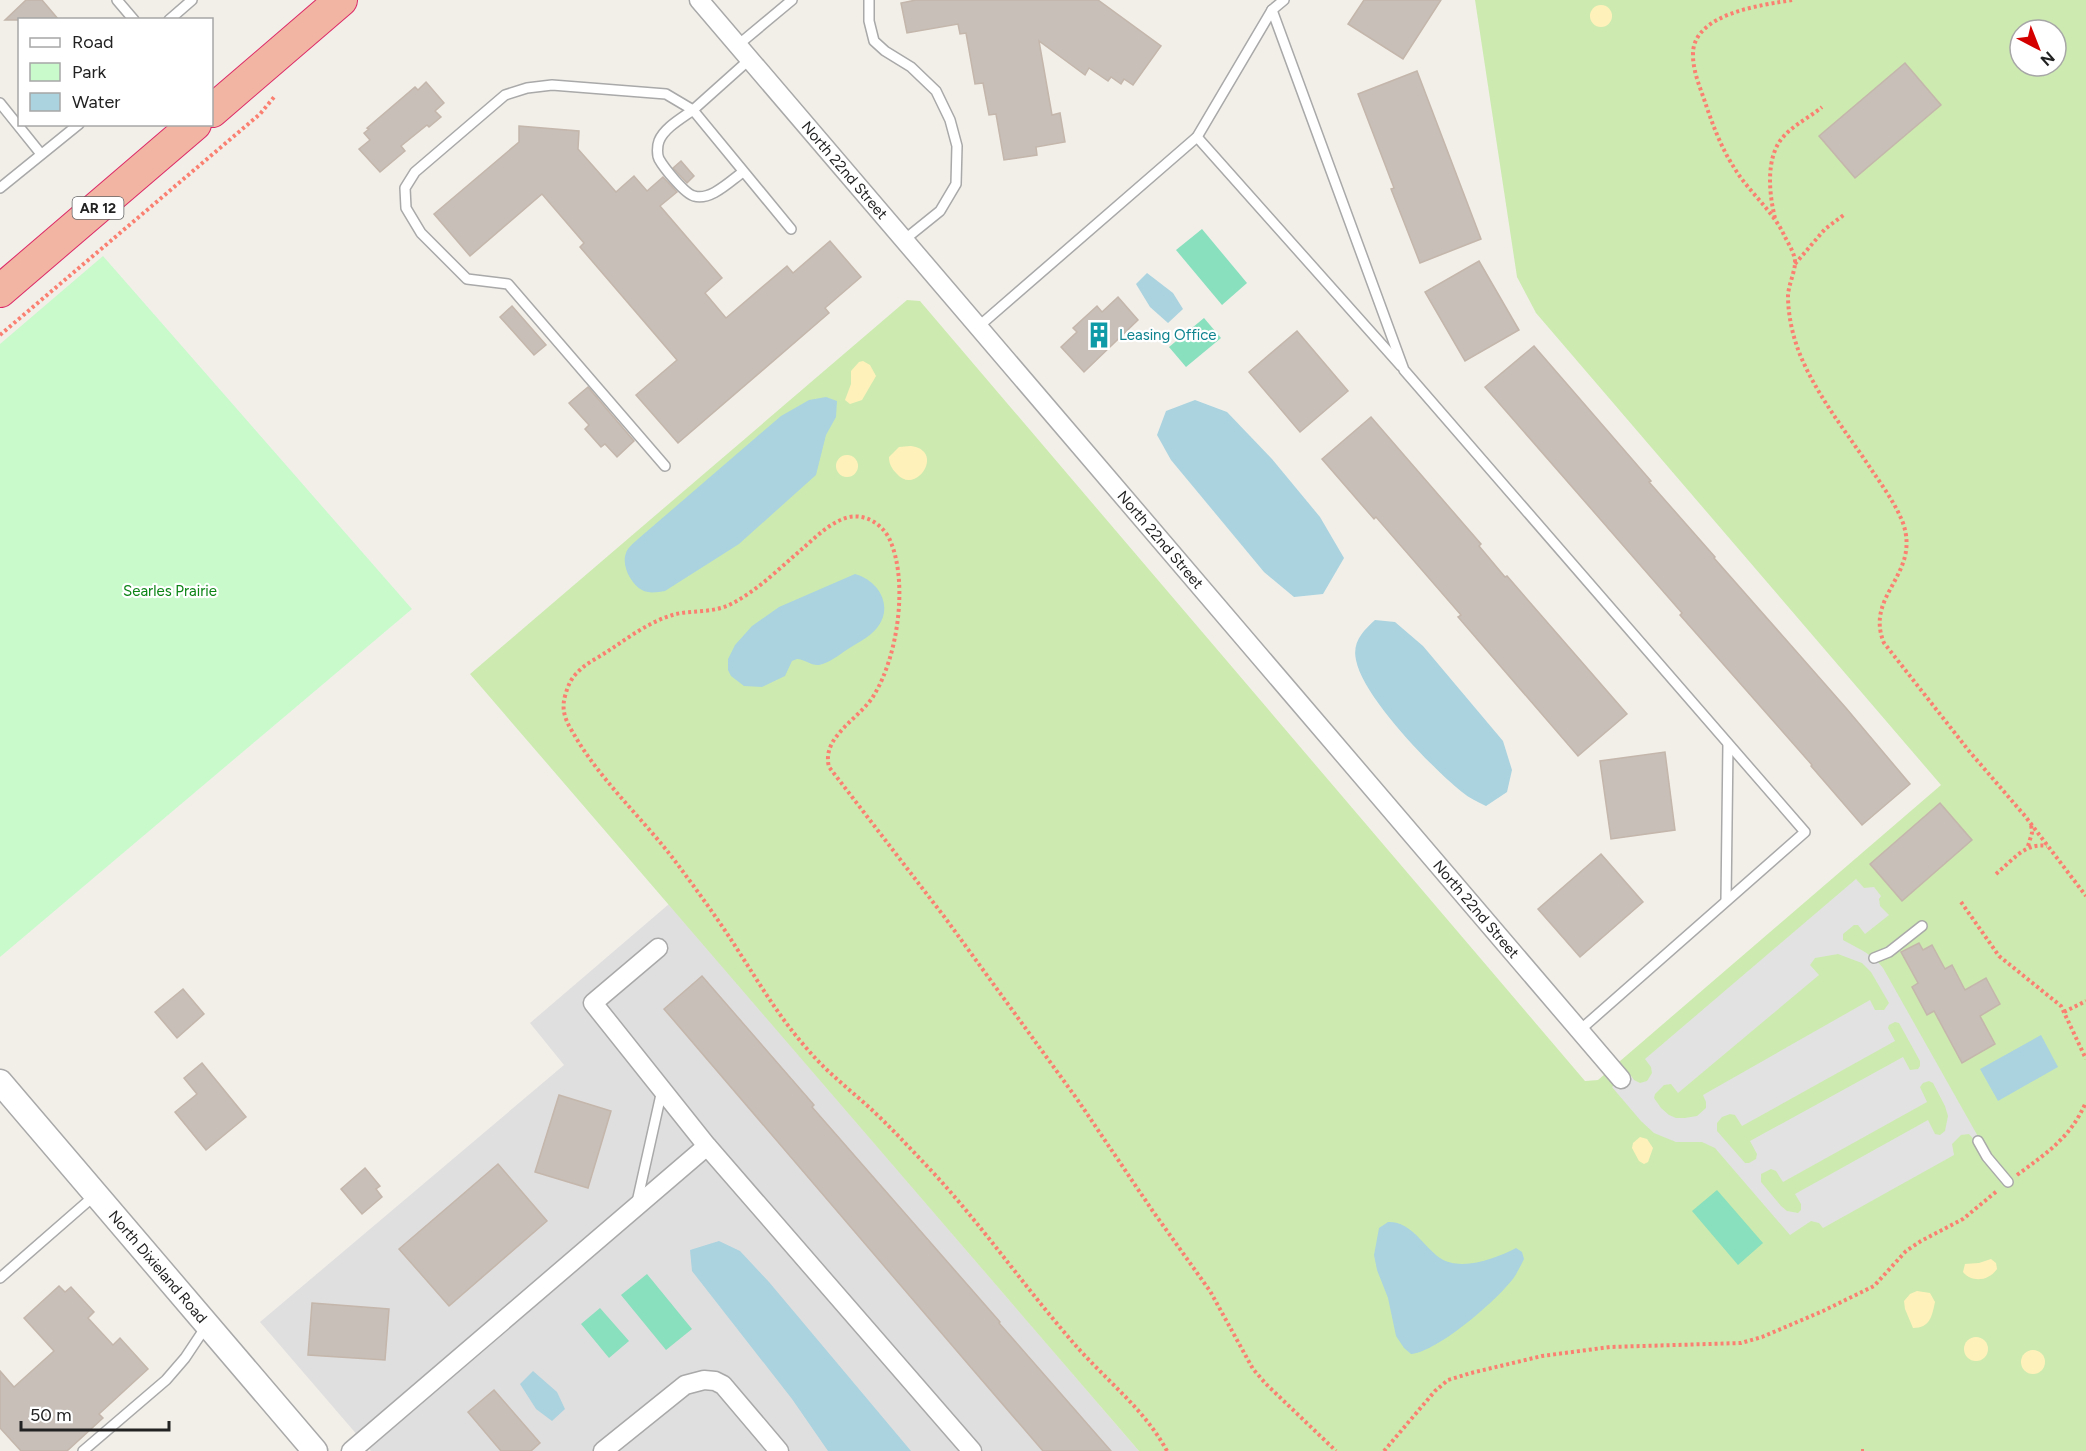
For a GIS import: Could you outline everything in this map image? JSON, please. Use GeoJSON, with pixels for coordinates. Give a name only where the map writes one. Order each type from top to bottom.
{"type":"FeatureCollection","features":[{"type":"Feature","properties":{"kind":"highway"},"geometry":{"type":"LineString","coordinates":[[213,110],[330,6]]}},
{"type":"Feature","properties":{"kind":"highway","name":"AR 12"},"geometry":{"type":"LineString","coordinates":[[0,291],[193,126]]}},
{"type":"Feature","properties":{"kind":"street","name":"North 22nd Street"},"geometry":{"type":"LineString","coordinates":[[699,0],[1621,1079]]}},
{"type":"Feature","properties":{"kind":"street"},"geometry":{"type":"LineString","coordinates":[[657,948],[593,1003],[707,1146],[972,1451]]}},
{"type":"Feature","properties":{"kind":"street","name":"North Dixieland Road"},"geometry":{"type":"LineString","coordinates":[[0,1082],[315,1451]]}},
{"type":"Feature","properties":{"kind":"street"},"geometry":{"type":"LineString","coordinates":[[351,1451],[707,1146]]}},
{"type":"Feature","properties":{"kind":"street"},"geometry":{"type":"LineString","coordinates":[[603,1451],[685,1385],[704,1380],[715,1381],[723,1385],[779,1451]]}},
{"type":"Feature","properties":{"kind":"lane"},"geometry":{"type":"LineString","coordinates":[[117,0],[132,18]]}},
{"type":"Feature","properties":{"kind":"lane"},"geometry":{"type":"LineString","coordinates":[[171,18],[192,0]]}},
{"type":"Feature","properties":{"kind":"lane"},"geometry":{"type":"LineString","coordinates":[[738,45],[792,0]]}},
{"type":"Feature","properties":{"kind":"lane"},"geometry":{"type":"LineString","coordinates":[[869,0],[869,21],[874,41],[910,67],[936,91],[950,120],[957,146],[956,184],[940,211],[904,240]]}},
{"type":"Feature","properties":{"kind":"lane"},"geometry":{"type":"LineString","coordinates":[[978,327],[1197,137],[1272,10],[1284,0]]}},
{"type":"Feature","properties":{"kind":"lane"},"geometry":{"type":"LineString","coordinates":[[1272,10],[1404,370]]}},
{"type":"Feature","properties":{"kind":"lane"},"geometry":{"type":"LineString","coordinates":[[743,172],[721,189],[695,197],[685,191],[658,158],[658,143],[664,133],[750,59]]}},
{"type":"Feature","properties":{"kind":"lane"},"geometry":{"type":"LineString","coordinates":[[665,466],[508,284],[467,279],[421,233],[406,208],[405,188],[415,172],[505,96],[527,88],[552,85],[666,94],[693,110],[791,229]]}},
{"type":"Feature","properties":{"kind":"lane"},"geometry":{"type":"LineString","coordinates":[[0,103],[18,125]]}},
{"type":"Feature","properties":{"kind":"lane"},"geometry":{"type":"LineString","coordinates":[[18,126],[41,154]]}},
{"type":"Feature","properties":{"kind":"lane"},"geometry":{"type":"LineString","coordinates":[[0,188],[76,126]]}},
{"type":"Feature","properties":{"kind":"lane"},"geometry":{"type":"LineString","coordinates":[[1197,137],[1404,370],[1805,832],[1580,1030]]}},
{"type":"Feature","properties":{"kind":"lane"},"geometry":{"type":"LineString","coordinates":[[1726,901],[1728,744]]}},
{"type":"Feature","properties":{"kind":"lane"},"geometry":{"type":"LineString","coordinates":[[1874,958],[1888,952],[1922,926]]}},
{"type":"Feature","properties":{"kind":"lane"},"geometry":{"type":"LineString","coordinates":[[636,1208],[662,1090]]}},
{"type":"Feature","properties":{"kind":"lane"},"geometry":{"type":"LineString","coordinates":[[1978,1141],[1987,1157],[2008,1182]]}},
{"type":"Feature","properties":{"kind":"lane"},"geometry":{"type":"LineString","coordinates":[[0,1278],[96,1195]]}},
{"type":"Feature","properties":{"kind":"lane"},"geometry":{"type":"LineString","coordinates":[[83,1451],[166,1380],[185,1358],[207,1324]]}},
{"type":"Feature","properties":{"kind":"path"},"geometry":{"type":"LineString","coordinates":[[1792,0],[1748,8],[1723,17],[1699,36],[1693,55],[1698,80],[1712,123],[1727,156],[1735,170],[1775,221],[1791,248],[1795,264]]}},
{"type":"Feature","properties":{"kind":"path"},"geometry":{"type":"LineString","coordinates":[[0,335],[260,114],[275,96]]}},
{"type":"Feature","properties":{"kind":"path"},"geometry":{"type":"LineString","coordinates":[[1775,221],[1770,183],[1773,159],[1779,142],[1793,128],[1822,107]]}},
{"type":"Feature","properties":{"kind":"path"},"geometry":{"type":"LineString","coordinates":[[1845,214],[1825,229],[1795,264],[1790,280],[1788,307],[1802,359],[1821,396],[1887,492],[1907,536],[1903,563],[1881,610],[1878,622],[1880,635],[1888,650],[2031,824],[2086,896]]}},
{"type":"Feature","properties":{"kind":"path"},"geometry":{"type":"LineString","coordinates":[[1167,1451],[1142,1414],[1068,1336],[929,1168],[896,1133],[816,1059],[792,1032],[770,1002],[717,918],[670,855],[588,758],[564,715],[566,692],[581,668],[664,618],[730,605],[763,582],[826,528],[844,518],[853,516],[868,519],[880,526],[886,533],[891,543],[895,562],[899,610],[892,651],[884,677],[873,698],[831,745],[827,756],[829,767],[946,919],[1077,1099],[1152,1210],[1210,1290],[1252,1369],[1336,1451]]}},
{"type":"Feature","properties":{"kind":"path"},"geometry":{"type":"LineString","coordinates":[[2028,847],[2032,833],[2031,824]]}},
{"type":"Feature","properties":{"kind":"path"},"geometry":{"type":"LineString","coordinates":[[1996,874],[2028,847],[2035,844],[2048,846]]}},
{"type":"Feature","properties":{"kind":"path"},"geometry":{"type":"LineString","coordinates":[[1961,902],[1998,956],[2058,1003],[2086,1059]]}},
{"type":"Feature","properties":{"kind":"path"},"geometry":{"type":"LineString","coordinates":[[2064,1012],[2086,1001]]}},
{"type":"Feature","properties":{"kind":"path"},"geometry":{"type":"LineString","coordinates":[[1384,1451],[1435,1391],[1448,1380],[1479,1370],[1542,1356],[1600,1348],[1741,1343],[1762,1337],[1823,1311],[1874,1286],[1906,1251],[1963,1219],[2040,1158],[2075,1124],[2086,1101]]}},
{"type":"Feature","properties":{"kind":"path"},"geometry":{"type":"LineString","coordinates":[[1861,1451],[1866,1451]]}},
{"type":"Feature","properties":{"kind":"shaded area"},"geometry":{"type":"Polygon","coordinates":[[[1856,879],[1864,888],[1874,887],[1881,896],[1880,906],[1889,915],[1865,934],[1858,925],[1854,925],[1843,934],[1843,940],[1865,952],[1883,968],[1980,1140],[1976,1142],[1969,1134],[1961,1135],[1952,1144],[1954,1155],[1823,1228],[1819,1223],[1811,1221],[1790,1235],[1715,1148],[1702,1142],[1676,1142],[1654,1133],[1612,1087],[1629,1073],[1634,1080],[1640,1083],[1647,1081],[1652,1073],[1645,1059],[1856,879]],[[1838,954],[1815,958],[1810,965],[1819,975],[1678,1093],[1671,1084],[1664,1085],[1654,1098],[1661,1108],[1676,1118],[1697,1116],[1706,1108],[1703,1095],[1870,1000],[1875,1010],[1884,1010],[1889,1003],[1871,972],[1862,963],[1838,954]],[[1899,1023],[1889,1025],[1888,1028],[1895,1041],[1742,1126],[1735,1115],[1722,1117],[1717,1123],[1717,1131],[1745,1163],[1749,1163],[1756,1159],[1757,1154],[1750,1141],[1903,1057],[1910,1070],[1918,1069],[1920,1061],[1899,1023]],[[1929,1081],[1920,1087],[1927,1102],[1783,1182],[1776,1171],[1771,1169],[1761,1174],[1761,1182],[1781,1206],[1787,1211],[1798,1213],[1801,1210],[1801,1204],[1795,1194],[1928,1120],[1935,1134],[1940,1135],[1945,1131],[1948,1116],[1945,1106],[1933,1083],[1929,1081]]]}},
{"type":"Feature","properties":{"kind":"shaded area"},"geometry":{"type":"Polygon","coordinates":[[[669,904],[1139,1451],[371,1451],[260,1322],[564,1065],[530,1023],[669,904]]]}},
{"type":"Feature","properties":{"kind":"green space"},"geometry":{"type":"Polygon","coordinates":[[[1475,0],[2086,0],[2086,1451],[1139,1451],[470,674],[907,300],[920,301],[1585,1081],[1598,1080],[1941,785],[1536,313],[1517,277],[1475,0]]]}},
{"type":"Feature","properties":{"kind":"green space"},"geometry":{"type":"Polygon","coordinates":[[[1202,229],[1247,283],[1222,305],[1176,250],[1202,229]]]}},
{"type":"Feature","properties":{"kind":"green space","name":"Searles Prairie"},"geometry":{"type":"Polygon","coordinates":[[[103,256],[412,609],[0,957],[0,344],[103,256]]]}},
{"type":"Feature","properties":{"kind":"green space"},"geometry":{"type":"Polygon","coordinates":[[[1204,318],[1221,338],[1186,367],[1169,347],[1204,318]]]}},
{"type":"Feature","properties":{"kind":"green space"},"geometry":{"type":"Polygon","coordinates":[[[1717,1190],[1763,1243],[1738,1265],[1692,1211],[1717,1190]]]}},
{"type":"Feature","properties":{"kind":"green space"},"geometry":{"type":"Polygon","coordinates":[[[647,1274],[692,1329],[666,1350],[621,1295],[647,1274]]]}},
{"type":"Feature","properties":{"kind":"green space"},"geometry":{"type":"Polygon","coordinates":[[[600,1308],[629,1341],[609,1358],[581,1324],[600,1308]]]}},
{"type":"Feature","properties":{"kind":"sand"},"geometry":{"type":"Polygon","coordinates":[[[1601,5],[1609,8],[1612,16],[1609,24],[1601,27],[1593,24],[1590,16],[1593,8],[1601,5]]]}},
{"type":"Feature","properties":{"kind":"sand"},"geometry":{"type":"Polygon","coordinates":[[[863,361],[870,365],[876,376],[862,400],[850,404],[845,400],[851,384],[851,371],[863,361]]]}},
{"type":"Feature","properties":{"kind":"sand"},"geometry":{"type":"Polygon","coordinates":[[[911,446],[921,450],[926,456],[927,463],[919,476],[912,480],[904,479],[897,474],[892,468],[889,457],[899,447],[911,446]]]}},
{"type":"Feature","properties":{"kind":"sand"},"geometry":{"type":"Polygon","coordinates":[[[847,455],[855,458],[858,466],[855,474],[847,477],[839,474],[836,466],[839,458],[847,455]]]}},
{"type":"Feature","properties":{"kind":"sand"},"geometry":{"type":"Polygon","coordinates":[[[1640,1137],[1647,1139],[1653,1148],[1648,1162],[1644,1164],[1639,1161],[1632,1148],[1633,1143],[1640,1137]]]}},
{"type":"Feature","properties":{"kind":"sand"},"geometry":{"type":"Polygon","coordinates":[[[1991,1259],[1996,1263],[1997,1269],[1990,1276],[1976,1279],[1963,1272],[1965,1264],[1991,1259]]]}},
{"type":"Feature","properties":{"kind":"sand"},"geometry":{"type":"Polygon","coordinates":[[[1917,1291],[1930,1293],[1935,1302],[1927,1323],[1913,1328],[1904,1301],[1910,1294],[1917,1291]]]}},
{"type":"Feature","properties":{"kind":"sand"},"geometry":{"type":"Polygon","coordinates":[[[1976,1337],[1985,1340],[1988,1349],[1985,1358],[1976,1361],[1967,1358],[1964,1349],[1967,1340],[1976,1337]]]}},
{"type":"Feature","properties":{"kind":"sand"},"geometry":{"type":"Polygon","coordinates":[[[2033,1350],[2041,1354],[2045,1362],[2041,1370],[2033,1374],[2025,1370],[2021,1362],[2025,1354],[2033,1350]]]}},
{"type":"Feature","properties":{"kind":"water"},"geometry":{"type":"Polygon","coordinates":[[[1147,273],[1173,293],[1183,309],[1168,323],[1150,307],[1136,284],[1147,273]]]}},
{"type":"Feature","properties":{"kind":"water"},"geometry":{"type":"Polygon","coordinates":[[[826,397],[837,401],[836,417],[826,435],[816,475],[739,544],[665,591],[648,592],[634,583],[625,563],[626,553],[631,545],[781,416],[809,400],[826,397]]]}},
{"type":"Feature","properties":{"kind":"water"},"geometry":{"type":"Polygon","coordinates":[[[1195,400],[1227,412],[1272,459],[1320,517],[1344,558],[1323,594],[1294,597],[1264,572],[1171,460],[1157,435],[1166,411],[1195,400]]]}},
{"type":"Feature","properties":{"kind":"water"},"geometry":{"type":"Polygon","coordinates":[[[855,574],[873,584],[883,599],[883,617],[879,626],[871,634],[823,664],[816,665],[797,659],[792,661],[785,676],[762,687],[744,686],[731,676],[728,670],[728,659],[735,645],[752,626],[779,607],[855,574]]]}},
{"type":"Feature","properties":{"kind":"water"},"geometry":{"type":"Polygon","coordinates":[[[1375,620],[1395,622],[1423,646],[1503,741],[1512,770],[1507,792],[1486,806],[1468,796],[1449,781],[1417,749],[1385,712],[1361,675],[1355,654],[1357,642],[1366,628],[1375,620]]]}},
{"type":"Feature","properties":{"kind":"water"},"geometry":{"type":"Polygon","coordinates":[[[2041,1035],[2058,1067],[1998,1101],[1980,1069],[2041,1035]]]}},
{"type":"Feature","properties":{"kind":"water"},"geometry":{"type":"Polygon","coordinates":[[[1388,1222],[1410,1230],[1440,1258],[1449,1262],[1468,1264],[1479,1262],[1516,1248],[1522,1252],[1524,1259],[1507,1286],[1483,1310],[1437,1344],[1411,1354],[1396,1336],[1388,1298],[1374,1255],[1379,1228],[1388,1222]]]}},
{"type":"Feature","properties":{"kind":"water"},"geometry":{"type":"Polygon","coordinates":[[[719,1241],[740,1251],[769,1282],[911,1451],[828,1451],[792,1399],[692,1271],[690,1250],[719,1241]]]}},
{"type":"Feature","properties":{"kind":"water"},"geometry":{"type":"Polygon","coordinates":[[[533,1371],[557,1392],[565,1409],[552,1421],[536,1409],[520,1384],[533,1371]]]}},
{"type":"Feature","properties":{"kind":"building"},"geometry":{"type":"Polygon","coordinates":[[[26,0],[42,0],[57,18],[18,18],[18,20],[5,20],[26,0]]]}},
{"type":"Feature","properties":{"kind":"building"},"geometry":{"type":"Polygon","coordinates":[[[916,0],[1098,0],[1161,46],[1133,85],[1124,79],[1121,84],[1111,77],[1108,81],[1089,68],[1085,75],[1039,41],[1052,115],[1060,113],[1065,142],[1036,147],[1037,155],[1004,160],[996,114],[989,115],[983,83],[975,84],[966,33],[960,34],[958,24],[907,33],[901,3],[916,0]]]}},
{"type":"Feature","properties":{"kind":"building"},"geometry":{"type":"Polygon","coordinates":[[[1364,0],[1441,0],[1403,59],[1348,24],[1364,0]]]}},
{"type":"Feature","properties":{"kind":"building"},"geometry":{"type":"Polygon","coordinates":[[[1905,63],[1941,105],[1855,178],[1819,136],[1905,63]]]}},
{"type":"Feature","properties":{"kind":"building"},"geometry":{"type":"Polygon","coordinates":[[[1417,71],[1481,239],[1420,263],[1358,94],[1417,71]]]}},
{"type":"Feature","properties":{"kind":"building"},"geometry":{"type":"Polygon","coordinates":[[[426,82],[444,103],[435,111],[441,117],[401,146],[405,151],[380,172],[359,149],[370,140],[364,133],[415,87],[418,90],[426,82]]]}},
{"type":"Feature","properties":{"kind":"building"},"geometry":{"type":"Polygon","coordinates":[[[519,126],[579,131],[578,149],[616,192],[634,176],[647,191],[663,177],[677,192],[660,206],[722,278],[705,293],[726,318],[787,266],[793,273],[830,241],[861,277],[825,308],[829,313],[678,443],[636,395],[677,360],[580,247],[584,243],[542,194],[470,256],[434,214],[519,142],[519,126]]]}},
{"type":"Feature","properties":{"kind":"building"},"geometry":{"type":"Polygon","coordinates":[[[681,161],[694,176],[687,183],[673,168],[681,161]]]}},
{"type":"Feature","properties":{"kind":"building"},"geometry":{"type":"Polygon","coordinates":[[[1479,261],[1519,330],[1465,361],[1425,292],[1479,261]]]}},
{"type":"Feature","properties":{"kind":"building","name":"Leasing Office"},"geometry":{"type":"Polygon","coordinates":[[[1118,297],[1138,320],[1084,372],[1061,347],[1077,332],[1073,328],[1097,306],[1102,312],[1118,297]]]}},
{"type":"Feature","properties":{"kind":"building"},"geometry":{"type":"Polygon","coordinates":[[[512,306],[546,345],[534,355],[500,317],[512,306]]]}},
{"type":"Feature","properties":{"kind":"building"},"geometry":{"type":"Polygon","coordinates":[[[1297,331],[1348,391],[1300,432],[1249,372],[1297,331]]]}},
{"type":"Feature","properties":{"kind":"building"},"geometry":{"type":"Polygon","coordinates":[[[1534,346],[1910,784],[1862,825],[1680,615],[1682,613],[1485,387],[1534,346]]]}},
{"type":"Feature","properties":{"kind":"building"},"geometry":{"type":"Polygon","coordinates":[[[588,387],[634,441],[617,457],[605,444],[601,447],[585,429],[589,425],[569,403],[588,387]]]}},
{"type":"Feature","properties":{"kind":"building"},"geometry":{"type":"Polygon","coordinates":[[[1371,417],[1481,544],[1479,546],[1505,577],[1507,576],[1627,714],[1578,756],[1458,617],[1461,615],[1322,459],[1371,417]]]}},
{"type":"Feature","properties":{"kind":"building"},"geometry":{"type":"Polygon","coordinates":[[[1665,752],[1675,830],[1611,839],[1600,761],[1665,752]]]}},
{"type":"Feature","properties":{"kind":"building"},"geometry":{"type":"Polygon","coordinates":[[[1940,803],[1972,840],[1902,901],[1870,864],[1940,803]]]}},
{"type":"Feature","properties":{"kind":"building"},"geometry":{"type":"Polygon","coordinates":[[[1601,854],[1643,902],[1580,957],[1538,909],[1601,854]]]}},
{"type":"Feature","properties":{"kind":"building"},"geometry":{"type":"Polygon","coordinates":[[[1919,943],[1923,950],[1932,945],[1945,969],[1952,965],[1965,990],[1986,978],[2000,1004],[1980,1016],[1995,1044],[1962,1063],[1934,1011],[1927,1015],[1912,987],[1918,983],[1901,952],[1919,943]]]}},
{"type":"Feature","properties":{"kind":"building"},"geometry":{"type":"Polygon","coordinates":[[[702,976],[814,1105],[812,1107],[1111,1451],[1043,1451],[974,1371],[664,1009],[702,976]]]}},
{"type":"Feature","properties":{"kind":"building"},"geometry":{"type":"Polygon","coordinates":[[[183,989],[204,1014],[177,1038],[155,1012],[183,989]]]}},
{"type":"Feature","properties":{"kind":"building"},"geometry":{"type":"Polygon","coordinates":[[[202,1063],[246,1117],[206,1150],[175,1112],[197,1094],[184,1078],[202,1063]]]}},
{"type":"Feature","properties":{"kind":"building"},"geometry":{"type":"Polygon","coordinates":[[[559,1095],[611,1111],[588,1188],[535,1172],[559,1095]]]}},
{"type":"Feature","properties":{"kind":"building"},"geometry":{"type":"Polygon","coordinates":[[[498,1164],[547,1221],[449,1306],[399,1249],[498,1164]]]}},
{"type":"Feature","properties":{"kind":"building"},"geometry":{"type":"Polygon","coordinates":[[[365,1168],[380,1186],[376,1189],[382,1197],[362,1214],[341,1189],[365,1168]]]}},
{"type":"Feature","properties":{"kind":"building"},"geometry":{"type":"Polygon","coordinates":[[[59,1286],[65,1292],[71,1287],[94,1312],[88,1318],[113,1345],[120,1338],[148,1369],[99,1414],[103,1418],[67,1451],[21,1451],[0,1428],[0,1371],[14,1387],[54,1351],[24,1318],[59,1286]]]}},
{"type":"Feature","properties":{"kind":"building"},"geometry":{"type":"Polygon","coordinates":[[[312,1303],[389,1309],[385,1360],[308,1355],[312,1303]]]}},
{"type":"Feature","properties":{"kind":"building"},"geometry":{"type":"Polygon","coordinates":[[[494,1390],[540,1443],[531,1451],[501,1451],[468,1412],[494,1390]]]}},
{"type":"Feature","properties":{"kind":"place","name":"Leasing Office"},"geometry":{"type":"Point","coordinates":[1099,335]}}]}
